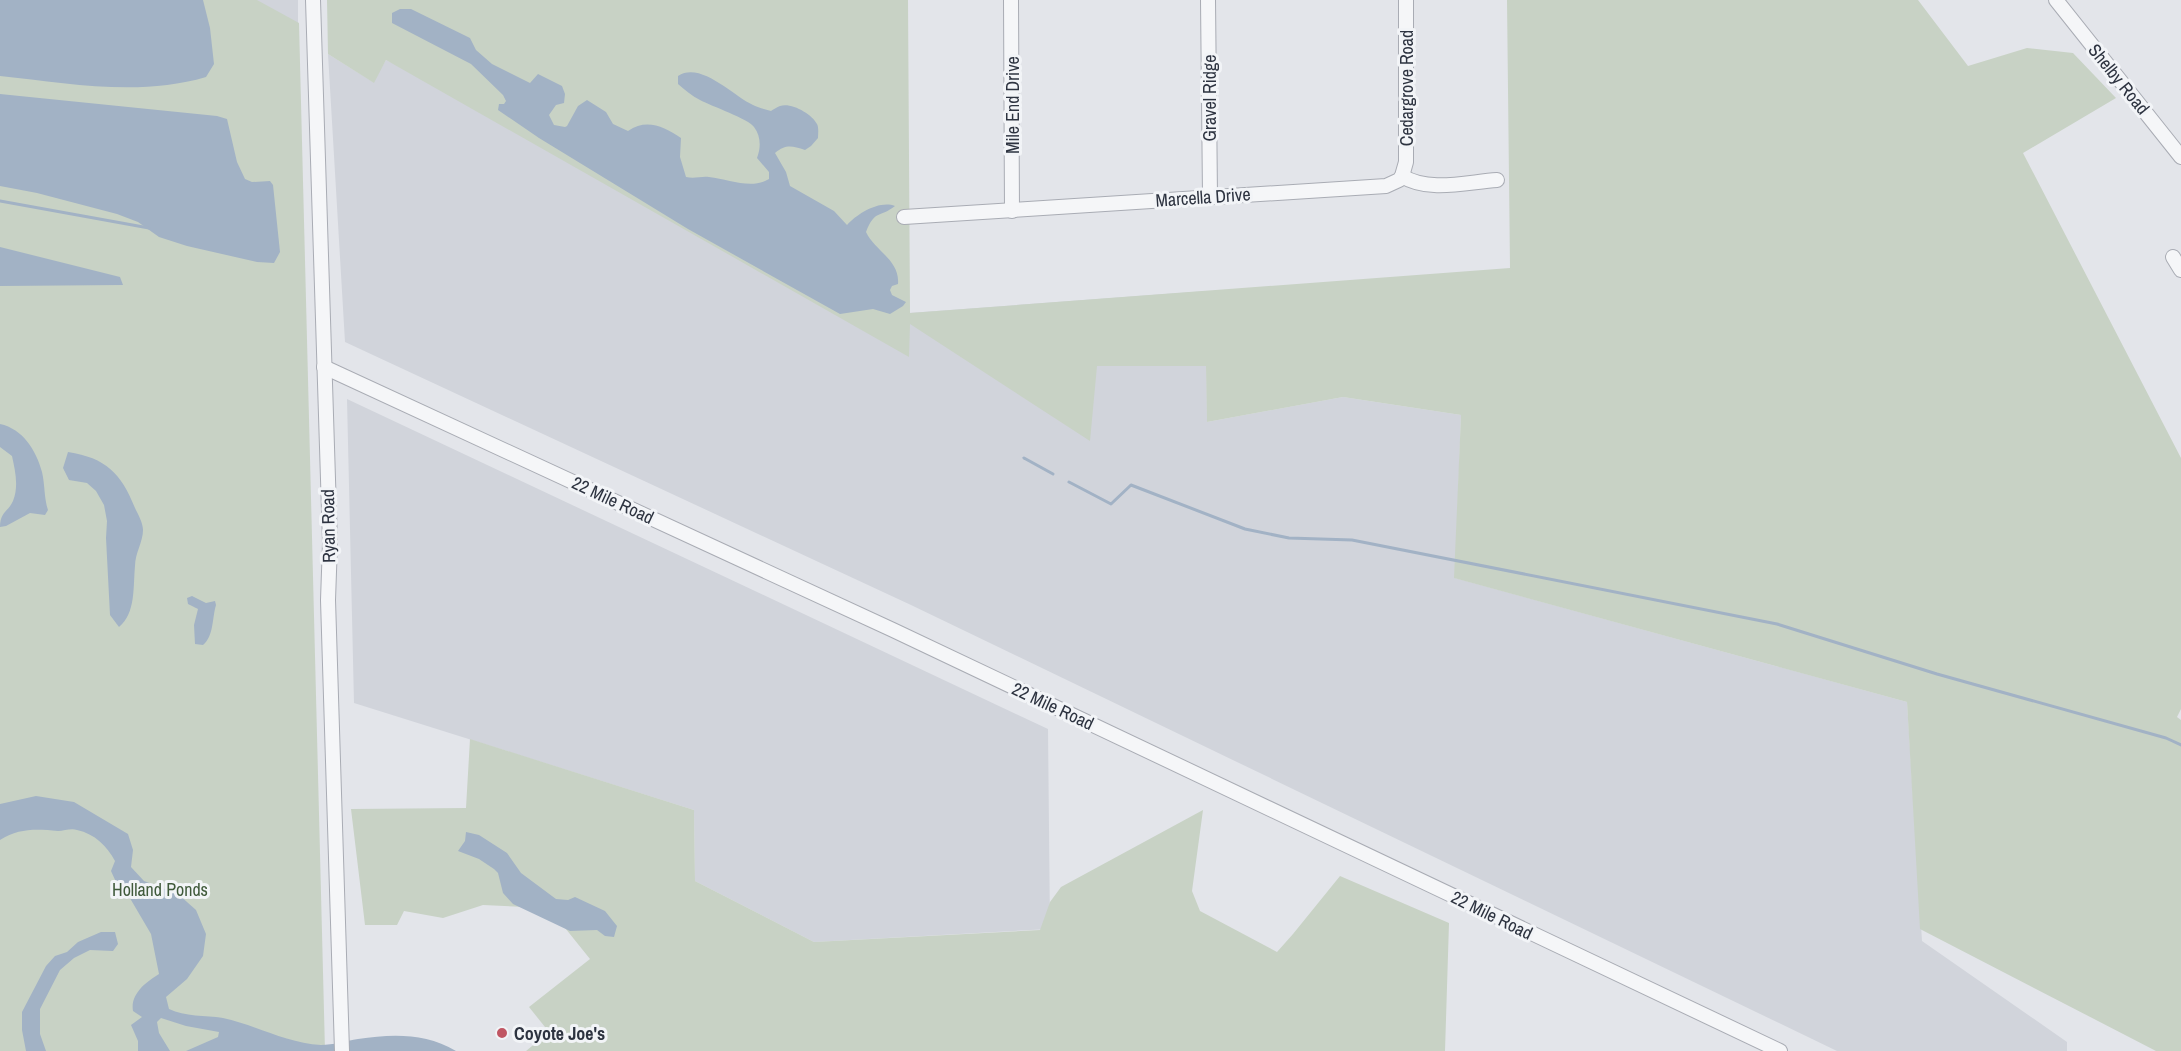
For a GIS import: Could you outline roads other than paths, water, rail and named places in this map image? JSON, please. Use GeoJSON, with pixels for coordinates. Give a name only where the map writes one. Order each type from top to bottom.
{"type":"FeatureCollection","features":[{"type":"Feature","properties":{"kind":"street","name":"Ryan Road"},"geometry":{"type":"LineString","coordinates":[[313,0],[330,543],[328,600],[342,1051]]}},
{"type":"Feature","properties":{"kind":"street","name":"Mile End Drive"},"geometry":{"type":"LineString","coordinates":[[1011,0],[1012,211]]}},
{"type":"Feature","properties":{"kind":"street","name":"Gravel Ridge"},"geometry":{"type":"LineString","coordinates":[[1208,0],[1210,196]]}},
{"type":"Feature","properties":{"kind":"street","name":"Cedargrove Road"},"geometry":{"type":"LineString","coordinates":[[1402,176],[1407,151],[1406,0]]}},
{"type":"Feature","properties":{"kind":"street","name":"Shelby Road"},"geometry":{"type":"LineString","coordinates":[[2056,0],[2181,157]]}},
{"type":"Feature","properties":{"kind":"street","name":"Marcella Drive"},"geometry":{"type":"LineString","coordinates":[[904,217],[1386,186],[1395,183],[1402,176]]}},
{"type":"Feature","properties":{"kind":"street"},"geometry":{"type":"LineString","coordinates":[[1402,176],[1412,183],[1433,186],[1497,180]]}},
{"type":"Feature","properties":{"kind":"street"},"geometry":{"type":"LineString","coordinates":[[2173,257],[2181,270]]}},
{"type":"Feature","properties":{"kind":"street","name":"22 Mile Road"},"geometry":{"type":"LineString","coordinates":[[324,367],[893,630],[1780,1051]]}},
{"type":"Feature","properties":{"kind":"water"},"geometry":{"type":"Polygon","coordinates":[[[0,0],[203,0],[210,28],[214,64],[206,77],[155,86],[103,87],[0,76],[0,0]]]}},
{"type":"Feature","properties":{"kind":"water"},"geometry":{"type":"Polygon","coordinates":[[[400,9],[411,9],[470,38],[476,50],[492,64],[530,83],[538,74],[562,86],[565,94],[564,103],[556,105],[549,115],[554,125],[567,126],[578,106],[587,100],[606,112],[613,124],[628,131],[642,125],[655,125],[675,134],[681,138],[680,157],[686,177],[709,177],[755,184],[769,179],[769,172],[757,158],[760,142],[754,127],[745,120],[694,97],[678,84],[678,76],[697,73],[707,76],[745,101],[771,111],[785,105],[801,110],[811,116],[817,124],[818,138],[805,150],[789,147],[782,148],[775,153],[786,172],[790,186],[834,211],[847,225],[875,206],[895,206],[875,217],[866,232],[895,268],[898,284],[892,286],[890,290],[892,295],[906,302],[890,314],[873,309],[840,314],[688,229],[539,138],[498,110],[499,104],[504,104],[506,101],[503,95],[471,64],[392,23],[392,13],[400,9]]]}},
{"type":"Feature","properties":{"kind":"water"},"geometry":{"type":"Polygon","coordinates":[[[0,94],[217,116],[227,119],[237,162],[245,179],[252,182],[270,181],[273,185],[280,252],[274,263],[257,262],[187,246],[159,237],[138,222],[117,214],[37,193],[0,186],[0,94]]]}},
{"type":"Feature","properties":{"kind":"water"},"geometry":{"type":"Polygon","coordinates":[[[0,247],[120,277],[123,285],[0,286],[0,247]]]}},
{"type":"Feature","properties":{"kind":"water"},"geometry":{"type":"Polygon","coordinates":[[[0,424],[22,436],[32,448],[42,472],[48,510],[45,515],[30,513],[0,527],[3,515],[13,501],[16,484],[12,456],[0,447],[0,424]]]}},
{"type":"Feature","properties":{"kind":"water"},"geometry":{"type":"Polygon","coordinates":[[[68,452],[93,458],[118,476],[142,524],[143,534],[135,561],[131,607],[119,627],[110,615],[107,521],[104,505],[96,491],[87,483],[69,480],[63,468],[68,452]]]}},
{"type":"Feature","properties":{"kind":"water"},"geometry":{"type":"Polygon","coordinates":[[[192,596],[206,603],[215,601],[216,605],[211,632],[203,645],[195,644],[194,625],[198,609],[188,604],[187,598],[192,596]]]}},
{"type":"Feature","properties":{"kind":"water"},"geometry":{"type":"Polygon","coordinates":[[[36,796],[74,802],[128,834],[133,850],[131,867],[144,881],[178,894],[196,910],[206,934],[203,956],[187,979],[166,997],[169,1009],[188,1015],[223,1018],[308,1044],[326,1045],[371,1037],[409,1036],[433,1041],[456,1051],[186,1051],[218,1037],[219,1032],[186,1026],[161,1018],[157,1022],[159,1033],[170,1051],[138,1051],[138,1041],[131,1025],[142,1017],[133,1011],[134,999],[144,985],[159,974],[151,934],[124,888],[116,882],[111,871],[115,861],[108,850],[95,838],[70,829],[21,831],[0,840],[0,804],[36,796]]]}},
{"type":"Feature","properties":{"kind":"water"},"geometry":{"type":"Polygon","coordinates":[[[466,832],[479,835],[507,853],[521,873],[556,899],[568,900],[575,897],[605,911],[617,926],[614,937],[605,936],[597,930],[570,931],[513,904],[503,893],[498,873],[494,869],[479,859],[458,851],[465,841],[466,832]]]}},
{"type":"Feature","properties":{"kind":"water"},"geometry":{"type":"Polygon","coordinates":[[[101,932],[115,932],[118,944],[113,951],[90,950],[74,958],[60,970],[40,1009],[40,1034],[46,1051],[26,1051],[22,1030],[22,1012],[46,966],[55,956],[67,952],[78,942],[101,932]]]}},
{"type":"Feature","properties":{"kind":"waterway"},"geometry":{"type":"LineString","coordinates":[[0,201],[149,228]]}},
{"type":"Feature","properties":{"kind":"waterway"},"geometry":{"type":"LineString","coordinates":[[1024,458],[1053,474]]}},
{"type":"Feature","properties":{"kind":"waterway"},"geometry":{"type":"LineString","coordinates":[[1069,482],[1111,504],[1131,485],[1245,529],[1289,538],[1352,540],[1777,624],[1937,674],[2166,738],[2181,745]]}},
{"type":"Feature","properties":{"kind":"place","name":"Coyote Joe's"},"geometry":{"type":"Point","coordinates":[502,1033]}},
{"type":"Feature","properties":{"kind":"park label","name":"Holland Ponds"},"geometry":{"type":"Point","coordinates":[160,889]}}]}
